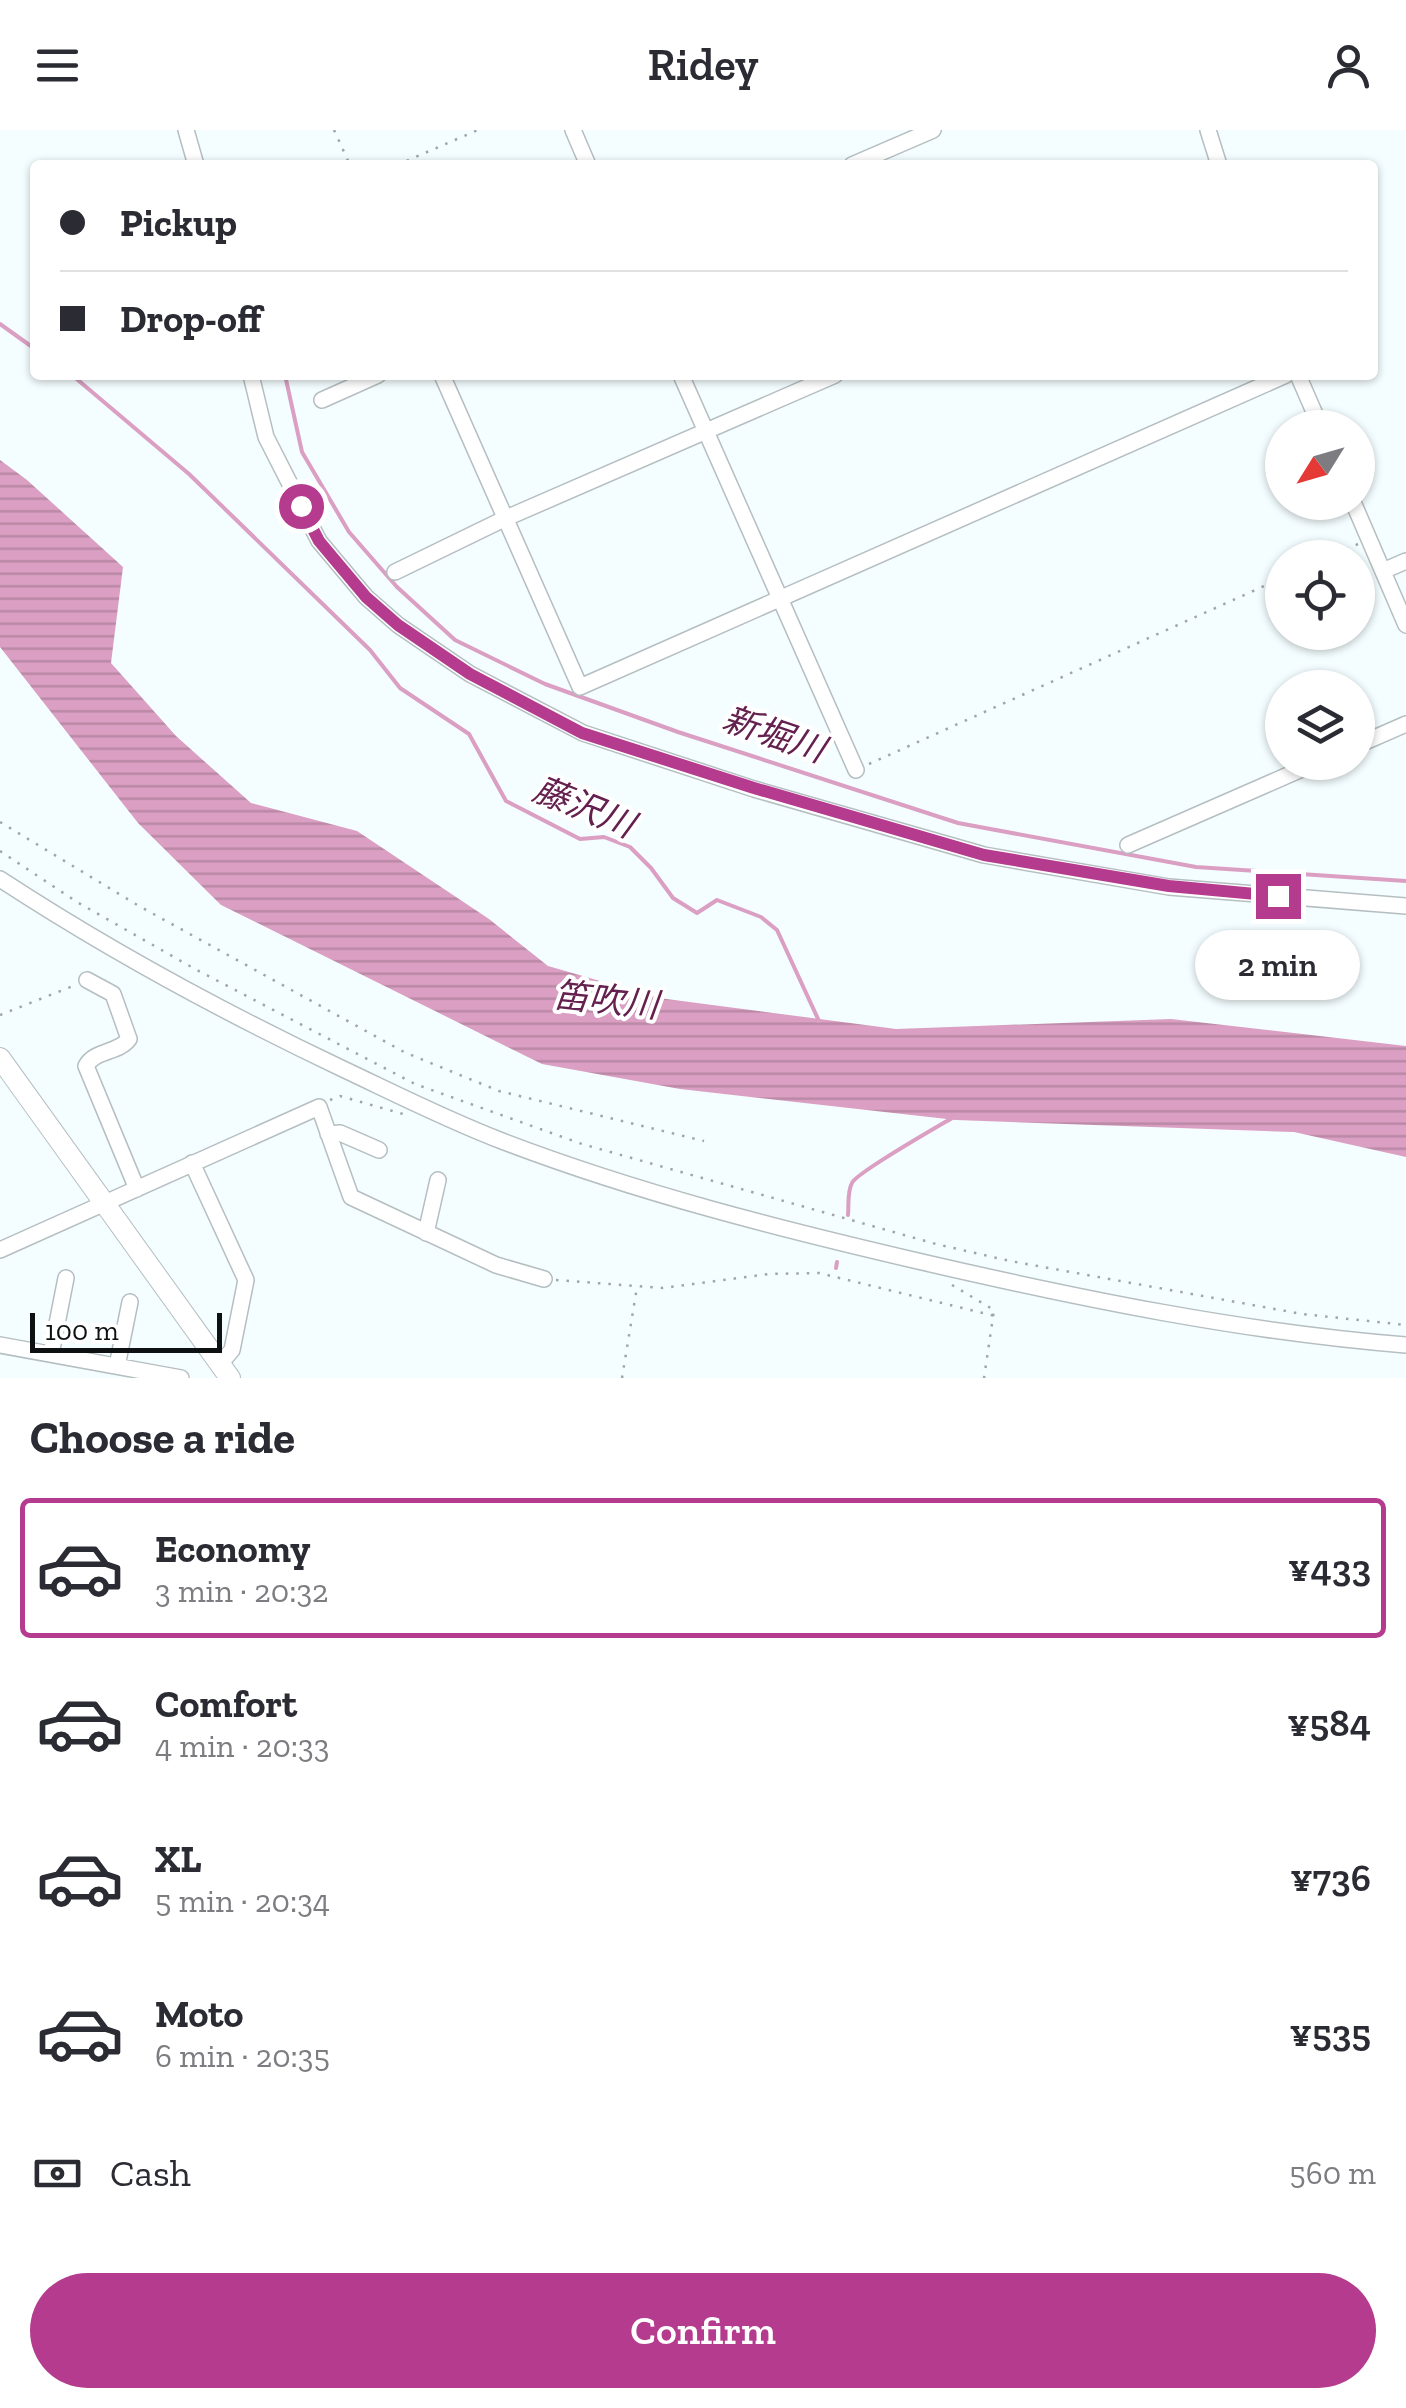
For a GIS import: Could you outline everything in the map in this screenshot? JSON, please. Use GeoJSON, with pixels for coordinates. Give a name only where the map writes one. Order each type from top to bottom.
{"type":"FeatureCollection","features":[{"type":"Feature","properties":{"kind":"main road"},"geometry":{"type":"LineString","coordinates":[[0,1058],[225,1371]]}},
{"type":"Feature","properties":{"kind":"street"},"geometry":{"type":"LineString","coordinates":[[186,130],[195,160]]}},
{"type":"Feature","properties":{"kind":"street"},"geometry":{"type":"LineString","coordinates":[[573,130],[586,160]]}},
{"type":"Feature","properties":{"kind":"street"},"geometry":{"type":"LineString","coordinates":[[864,160],[933,130]]}},
{"type":"Feature","properties":{"kind":"street"},"geometry":{"type":"LineString","coordinates":[[1208,130],[1217,160]]}},
{"type":"Feature","properties":{"kind":"street"},"geometry":{"type":"LineString","coordinates":[[252,380],[266,437],[319,541],[366,597],[398,625],[470,674],[582,733],[984,855],[1169,886],[1406,906]]}},
{"type":"Feature","properties":{"kind":"street"},"geometry":{"type":"LineString","coordinates":[[322,400],[367,380]]}},
{"type":"Feature","properties":{"kind":"street"},"geometry":{"type":"LineString","coordinates":[[444,380],[580,687],[1275,380]]}},
{"type":"Feature","properties":{"kind":"street"},"geometry":{"type":"LineString","coordinates":[[683,380],[856,770]]}},
{"type":"Feature","properties":{"kind":"street"},"geometry":{"type":"LineString","coordinates":[[395,572],[504,519],[824,380]]}},
{"type":"Feature","properties":{"kind":"street"},"geometry":{"type":"LineString","coordinates":[[1300,380],[1313,410]]}},
{"type":"Feature","properties":{"kind":"street"},"geometry":{"type":"LineString","coordinates":[[1360,520],[1406,625]]}},
{"type":"Feature","properties":{"kind":"street"},"geometry":{"type":"LineString","coordinates":[[1383,571],[1406,561]]}},
{"type":"Feature","properties":{"kind":"street"},"geometry":{"type":"LineString","coordinates":[[1375,738],[1406,724]]}},
{"type":"Feature","properties":{"kind":"street"},"geometry":{"type":"LineString","coordinates":[[1128,845],[1277,780]]}},
{"type":"Feature","properties":{"kind":"street"},"geometry":{"type":"LineString","coordinates":[[0,879],[188,992],[439,1115],[576,1168],[692,1204],[1001,1282],[1173,1315],[1406,1346]]}},
{"type":"Feature","properties":{"kind":"street"},"geometry":{"type":"LineString","coordinates":[[87,980],[113,994],[129,1039],[122,1047],[90,1059],[86,1066],[137,1188]]}},
{"type":"Feature","properties":{"kind":"street"},"geometry":{"type":"LineString","coordinates":[[0,1250],[319,1107],[351,1197],[496,1265],[544,1279]]}},
{"type":"Feature","properties":{"kind":"street"},"geometry":{"type":"LineString","coordinates":[[328,1134],[340,1133],[379,1150]]}},
{"type":"Feature","properties":{"kind":"street"},"geometry":{"type":"LineString","coordinates":[[192,1164],[246,1280],[225,1371]]}},
{"type":"Feature","properties":{"kind":"street"},"geometry":{"type":"LineString","coordinates":[[426,1233],[438,1180]]}},
{"type":"Feature","properties":{"kind":"street"},"geometry":{"type":"LineString","coordinates":[[51,1354],[66,1278]]}},
{"type":"Feature","properties":{"kind":"street"},"geometry":{"type":"LineString","coordinates":[[116,1366],[130,1302]]}},
{"type":"Feature","properties":{"kind":"street"},"geometry":{"type":"LineString","coordinates":[[0,1345],[181,1378]]}},
{"type":"Feature","properties":{"kind":"path"},"geometry":{"type":"LineString","coordinates":[[334,130],[348,160]]}},
{"type":"Feature","properties":{"kind":"path"},"geometry":{"type":"LineString","coordinates":[[409,160],[478,130]]}},
{"type":"Feature","properties":{"kind":"path"},"geometry":{"type":"LineString","coordinates":[[856,770],[1265,586]]}},
{"type":"Feature","properties":{"kind":"path"},"geometry":{"type":"LineString","coordinates":[[0,822],[139,906],[404,1052],[499,1091],[704,1140]]}},
{"type":"Feature","properties":{"kind":"path"},"geometry":{"type":"LineString","coordinates":[[0,852],[194,969],[415,1084],[614,1154],[936,1244],[1302,1314],[1406,1325]]}},
{"type":"Feature","properties":{"kind":"path"},"geometry":{"type":"LineString","coordinates":[[0,1015],[87,980]]}},
{"type":"Feature","properties":{"kind":"path"},"geometry":{"type":"LineString","coordinates":[[332,1099],[340,1096],[427,1119],[439,1115]]}},
{"type":"Feature","properties":{"kind":"path"},"geometry":{"type":"LineString","coordinates":[[849,1226],[851,1219]]}},
{"type":"Feature","properties":{"kind":"path"},"geometry":{"type":"LineString","coordinates":[[544,1279],[677,1288],[770,1274],[826,1274],[995,1316]]}},
{"type":"Feature","properties":{"kind":"path"},"geometry":{"type":"LineString","coordinates":[[946,1282],[989,1304],[995,1316],[984,1378]]}},
{"type":"Feature","properties":{"kind":"path"},"geometry":{"type":"LineString","coordinates":[[622,1378],[638,1287]]}},
{"type":"Feature","properties":{"kind":"water","name":"笛吹川"},"geometry":{"type":"Polygon","coordinates":[[[0,460],[123,567],[111,663],[176,736],[251,803],[357,831],[489,919],[548,966],[659,998],[896,1029],[1171,1019],[1406,1046],[1406,1157],[1294,1132],[956,1120],[680,1089],[542,1064],[221,905],[138,823],[0,647],[0,460]]]}},
{"type":"Feature","properties":{"kind":"waterway","name":"藤沢川"},"geometry":{"type":"LineString","coordinates":[[0,324],[30,345]]}},
{"type":"Feature","properties":{"kind":"waterway","name":"藤沢川"},"geometry":{"type":"LineString","coordinates":[[78,380],[189,474],[370,650],[400,688],[469,734],[506,801],[580,839],[604,837],[630,847],[673,898],[697,913],[717,900],[761,917],[777,930],[819,1021]]}},
{"type":"Feature","properties":{"kind":"waterway","name":"新堀川"},"geometry":{"type":"LineString","coordinates":[[286,380],[302,452],[349,532],[397,587],[455,640],[545,684],[678,732],[958,823],[1196,867],[1406,881]]}},
{"type":"Feature","properties":{"kind":"waterway"},"geometry":{"type":"LineString","coordinates":[[848,1215],[849,1190],[857,1178],[954,1117]]}},
{"type":"Feature","properties":{"kind":"waterway"},"geometry":{"type":"LineString","coordinates":[[836,1268],[837,1262]]}},
{"type":"Feature","properties":{"kind":"route"},"geometry":{"type":"LineString","coordinates":[[301,506],[319,541],[366,597],[398,625],[470,674],[582,733],[984,855],[1169,886],[1278,896]]}}]}
